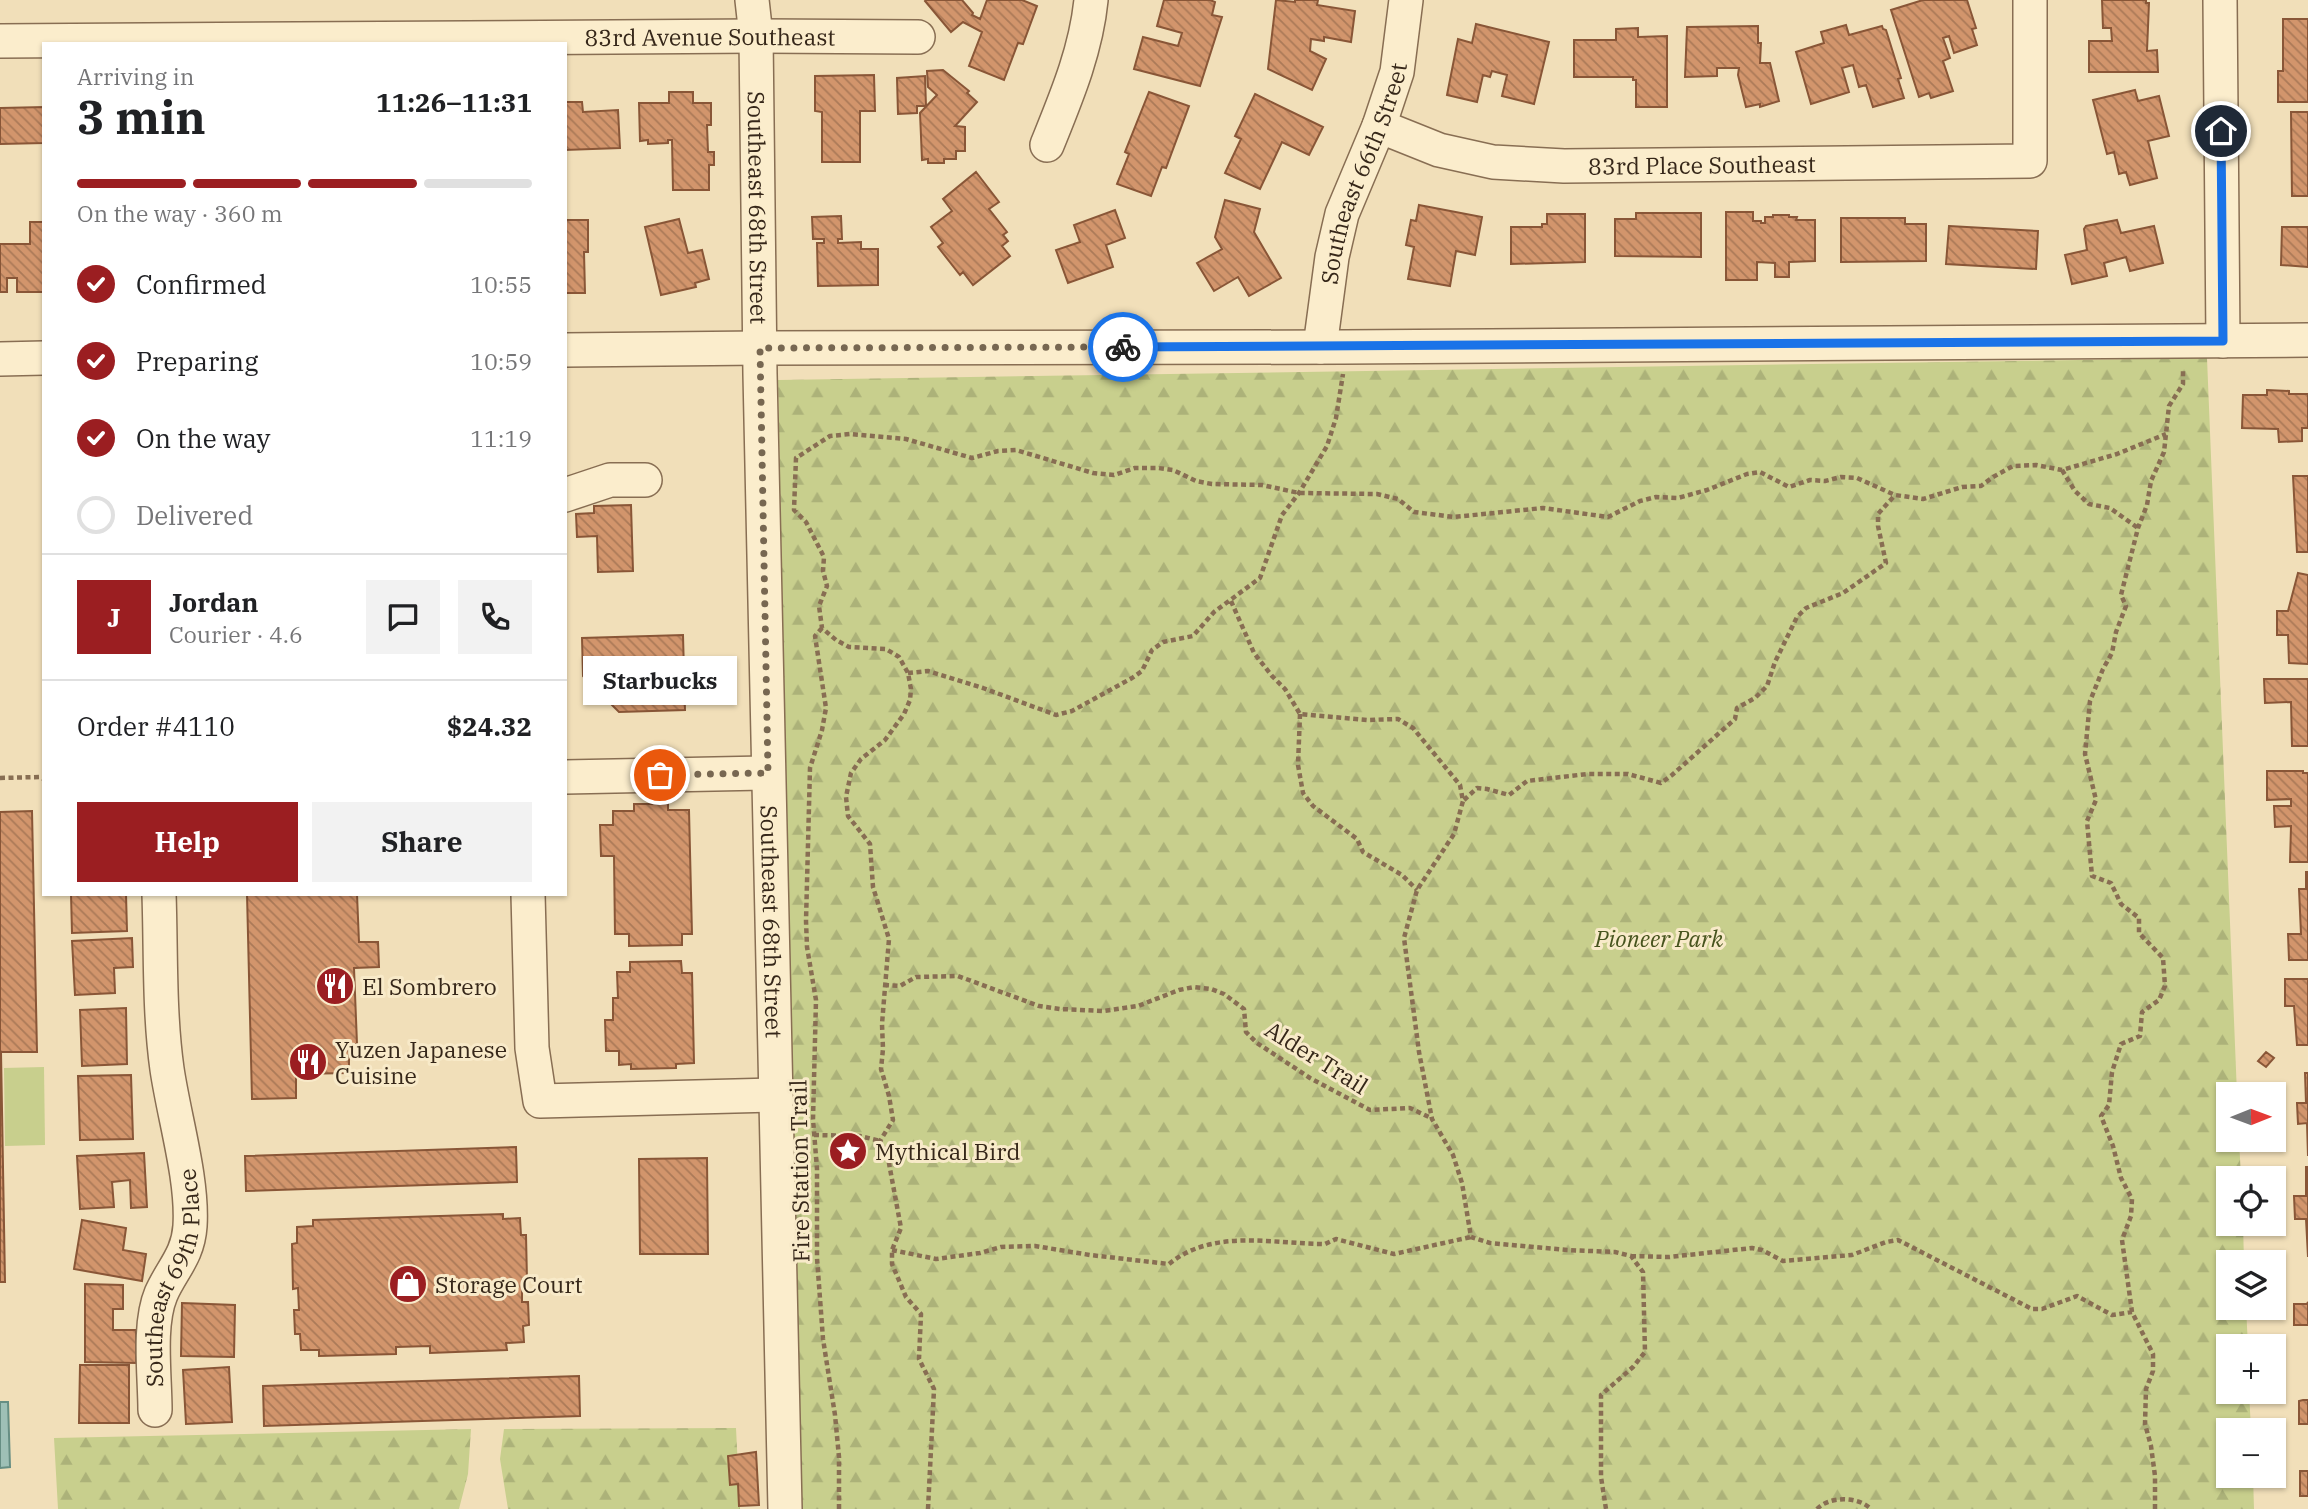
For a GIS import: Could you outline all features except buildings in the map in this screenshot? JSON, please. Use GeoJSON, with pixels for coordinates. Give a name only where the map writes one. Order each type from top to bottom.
{"type":"FeatureCollection","features":[{"type":"Feature","properties":{"kind":"street","name":"Southeast 68th Street"},"geometry":{"type":"LineString","coordinates":[[752,0],[757,36],[768,773],[785,1509]]}},
{"type":"Feature","properties":{"kind":"street"},"geometry":{"type":"LineString","coordinates":[[1046,145],[1076,74],[1089,22],[1091,0]]}},
{"type":"Feature","properties":{"kind":"street","name":"Southeast 66th Street"},"geometry":{"type":"LineString","coordinates":[[1332,347],[1332,257],[1342,214],[1379,126],[1397,72],[1406,0]]}},
{"type":"Feature","properties":{"kind":"street","name":"83rd Place Southeast"},"geometry":{"type":"LineString","coordinates":[[1379,126],[1438,150],[1493,162],[1564,166],[2030,161],[2030,0]]}},
{"type":"Feature","properties":{"kind":"street"},"geometry":{"type":"LineString","coordinates":[[2220,0],[2223,341]]}},
{"type":"Feature","properties":{"kind":"street","name":"83rd Avenue Southeast"},"geometry":{"type":"LineString","coordinates":[[0,41],[918,37]]}},
{"type":"Feature","properties":{"kind":"street"},"geometry":{"type":"LineString","coordinates":[[567,350],[2308,340]]}},
{"type":"Feature","properties":{"kind":"street"},"geometry":{"type":"LineString","coordinates":[[0,359],[42,358]]}},
{"type":"Feature","properties":{"kind":"street"},"geometry":{"type":"LineString","coordinates":[[567,494],[610,480],[646,480]]}},
{"type":"Feature","properties":{"kind":"street"},"geometry":{"type":"LineString","coordinates":[[567,777],[768,773]]}},
{"type":"Feature","properties":{"kind":"street","name":"Southeast 69th Place"},"geometry":{"type":"LineString","coordinates":[[155,1410],[157,1311],[162,1293],[185,1254],[190,1228],[190,1204],[167,1067],[162,1009],[159,896]]}},
{"type":"Feature","properties":{"kind":"street"},"geometry":{"type":"LineString","coordinates":[[528,896],[532,1048],[540,1101],[776,1095]]}},
{"type":"Feature","properties":{"kind":"path"},"geometry":{"type":"LineString","coordinates":[[2155,1509],[2151,1446],[2145,1424],[2146,1389],[2153,1371],[2154,1354],[2132,1312],[2122,1240],[2131,1216],[2132,1199],[2121,1178],[2113,1146],[2101,1116],[2109,1105],[2112,1072],[2121,1044],[2140,1036],[2142,1012],[2160,1000],[2165,986],[2163,958],[2139,933],[2139,918],[2121,904],[2111,883],[2092,876],[2087,821],[2096,800],[2085,754],[2090,701],[2112,653],[2116,632],[2126,606],[2121,596],[2138,528],[2147,505],[2151,481],[2164,452],[2169,406],[2183,384],[2185,340]]}},
{"type":"Feature","properties":{"kind":"path"},"geometry":{"type":"LineString","coordinates":[[908,673],[929,671],[1056,715],[1072,711],[1132,678],[1142,671],[1152,650],[1163,642],[1192,636],[1214,612],[1260,578],[1282,515],[1299,493],[1327,446],[1336,418],[1342,382],[1332,347]]}},
{"type":"Feature","properties":{"kind":"path","name":"Fire Station Trail"},"geometry":{"type":"LineString","coordinates":[[839,1509],[839,1457],[819,1294],[814,1135],[816,1000],[807,934],[810,768],[826,708],[815,636],[822,628],[819,606],[827,586],[823,572],[824,558],[806,522],[794,510],[796,458],[830,436],[850,434],[906,439],[972,458],[998,451],[1016,450],[1093,473],[1114,475],[1135,468],[1158,468],[1173,470],[1196,481],[1262,485],[1299,493]]}},
{"type":"Feature","properties":{"kind":"path"},"geometry":{"type":"LineString","coordinates":[[1299,493],[1377,494],[1398,499],[1414,512],[1454,517],[1543,508],[1608,517],[1640,501],[1656,497],[1678,498],[1707,491],[1747,474],[1760,472],[1789,487],[1810,480],[1857,478],[1895,495],[1923,499],[1962,487],[1982,486],[2013,466],[2036,465],[2062,470],[2117,454],[2166,434]]}},
{"type":"Feature","properties":{"kind":"path"},"geometry":{"type":"LineString","coordinates":[[2062,470],[2075,491],[2089,504],[2110,508],[2138,528]]}},
{"type":"Feature","properties":{"kind":"path"},"geometry":{"type":"LineString","coordinates":[[1463,801],[1477,788],[1509,795],[1527,781],[1587,774],[1628,774],[1661,783],[1735,719],[1737,708],[1755,698],[1767,687],[1775,662],[1797,617],[1807,608],[1843,593],[1886,563],[1878,514],[1895,495]]}},
{"type":"Feature","properties":{"kind":"path"},"geometry":{"type":"LineString","coordinates":[[1231,601],[1254,653],[1285,689],[1300,714],[1298,765],[1303,793],[1313,806],[1357,839],[1363,852],[1402,875],[1418,890]]}},
{"type":"Feature","properties":{"kind":"path"},"geometry":{"type":"LineString","coordinates":[[822,628],[836,640],[849,646],[886,649],[899,657],[908,673],[911,689],[904,714],[885,740],[861,759],[851,773],[846,797],[848,816],[870,844],[873,887],[889,939],[884,985],[881,1069],[893,1120],[880,1141]]}},
{"type":"Feature","properties":{"kind":"path"},"geometry":{"type":"LineString","coordinates":[[1300,714],[1367,720],[1398,719],[1413,728],[1460,785],[1463,801],[1454,834],[1418,890],[1404,938],[1419,1052],[1432,1119],[1453,1155],[1462,1183],[1471,1237]]}},
{"type":"Feature","properties":{"kind":"path"},"geometry":{"type":"LineString","coordinates":[[0,778],[42,778]]}},
{"type":"Feature","properties":{"kind":"path","name":"Alder Trail"},"geometry":{"type":"LineString","coordinates":[[884,985],[900,986],[916,976],[958,976],[1039,1006],[1080,1011],[1121,1010],[1179,990],[1194,987],[1211,989],[1224,994],[1244,1009],[1246,1032],[1257,1042],[1310,1078],[1370,1110],[1410,1108],[1432,1119]]}},
{"type":"Feature","properties":{"kind":"path"},"geometry":{"type":"LineString","coordinates":[[814,1135],[860,1136],[880,1141]]}},
{"type":"Feature","properties":{"kind":"path"},"geometry":{"type":"LineString","coordinates":[[880,1141],[888,1158],[901,1228],[892,1250],[892,1264],[906,1297],[921,1314],[919,1359],[934,1389],[929,1509]]}},
{"type":"Feature","properties":{"kind":"path"},"geometry":{"type":"LineString","coordinates":[[892,1250],[936,1259],[980,1253],[1000,1247],[1035,1246],[1169,1264],[1183,1252],[1242,1239],[1325,1244],[1336,1239],[1394,1254],[1471,1237],[1490,1243],[1615,1252],[1630,1256],[1670,1257],[1752,1248],[1783,1261],[1852,1255],[1898,1240],[2032,1309],[2042,1309],[2077,1296],[2112,1315],[2132,1312]]}},
{"type":"Feature","properties":{"kind":"path"},"geometry":{"type":"LineString","coordinates":[[1606,1509],[1601,1477],[1601,1395],[1633,1367],[1645,1352],[1643,1272],[1630,1256]]}},
{"type":"Feature","properties":{"kind":"path"},"geometry":{"type":"LineString","coordinates":[[1817,1509],[1824,1502],[1842,1500],[1861,1501],[1871,1509]]}},
{"type":"Feature","properties":{"kind":"green space","name":"Pioneer Park"},"geometry":{"type":"Polygon","coordinates":[[[2207,358],[2237,1082],[2216,1082],[2216,1152],[2240,1152],[2240,1166],[2216,1166],[2216,1236],[2243,1236],[2244,1250],[2216,1250],[2216,1320],[2247,1320],[2247,1334],[2216,1334],[2216,1404],[2250,1404],[2250,1418],[2216,1418],[2216,1488],[2253,1488],[2254,1509],[799,1509],[778,380],[2207,358]]]}},
{"type":"Feature","properties":{"kind":"green space"},"geometry":{"type":"Polygon","coordinates":[[[44,1067],[45,1145],[5,1146],[4,1068],[44,1067]]]}},
{"type":"Feature","properties":{"kind":"green space"},"geometry":{"type":"Polygon","coordinates":[[[736,1428],[740,1509],[508,1509],[500,1459],[504,1429],[736,1428]]]}},
{"type":"Feature","properties":{"kind":"green space"},"geometry":{"type":"Polygon","coordinates":[[[471,1429],[468,1474],[459,1509],[58,1509],[54,1438],[471,1429]]]}},
{"type":"Feature","properties":{"kind":"water"},"geometry":{"type":"Polygon","coordinates":[[[0,1402],[8,1402],[10,1467],[0,1468],[0,1402]]]}},
{"type":"Feature","properties":{"kind":"way so far"},"geometry":{"type":"LineString","coordinates":[[660,775],[768,773],[760,348],[1123,347]]}},
{"type":"Feature","properties":{"kind":"place","name":"Starbucks"},"geometry":{"type":"Point","coordinates":[660,775]}},
{"type":"Feature","properties":{"kind":"place","name":"El Sombrero"},"geometry":{"type":"Point","coordinates":[335,986]}},
{"type":"Feature","properties":{"kind":"place","name":"Yuzen Japanese Cuisine"},"geometry":{"type":"Point","coordinates":[308,1062]}},
{"type":"Feature","properties":{"kind":"place","name":"Mythical Bird"},"geometry":{"type":"Point","coordinates":[848,1151]}},
{"type":"Feature","properties":{"kind":"place","name":"Storage Court"},"geometry":{"type":"Point","coordinates":[408,1284]}},
{"type":"Feature","properties":{"kind":"route"},"geometry":{"type":"LineString","coordinates":[[1123,347],[2223,341],[2221,131]]}}]}
